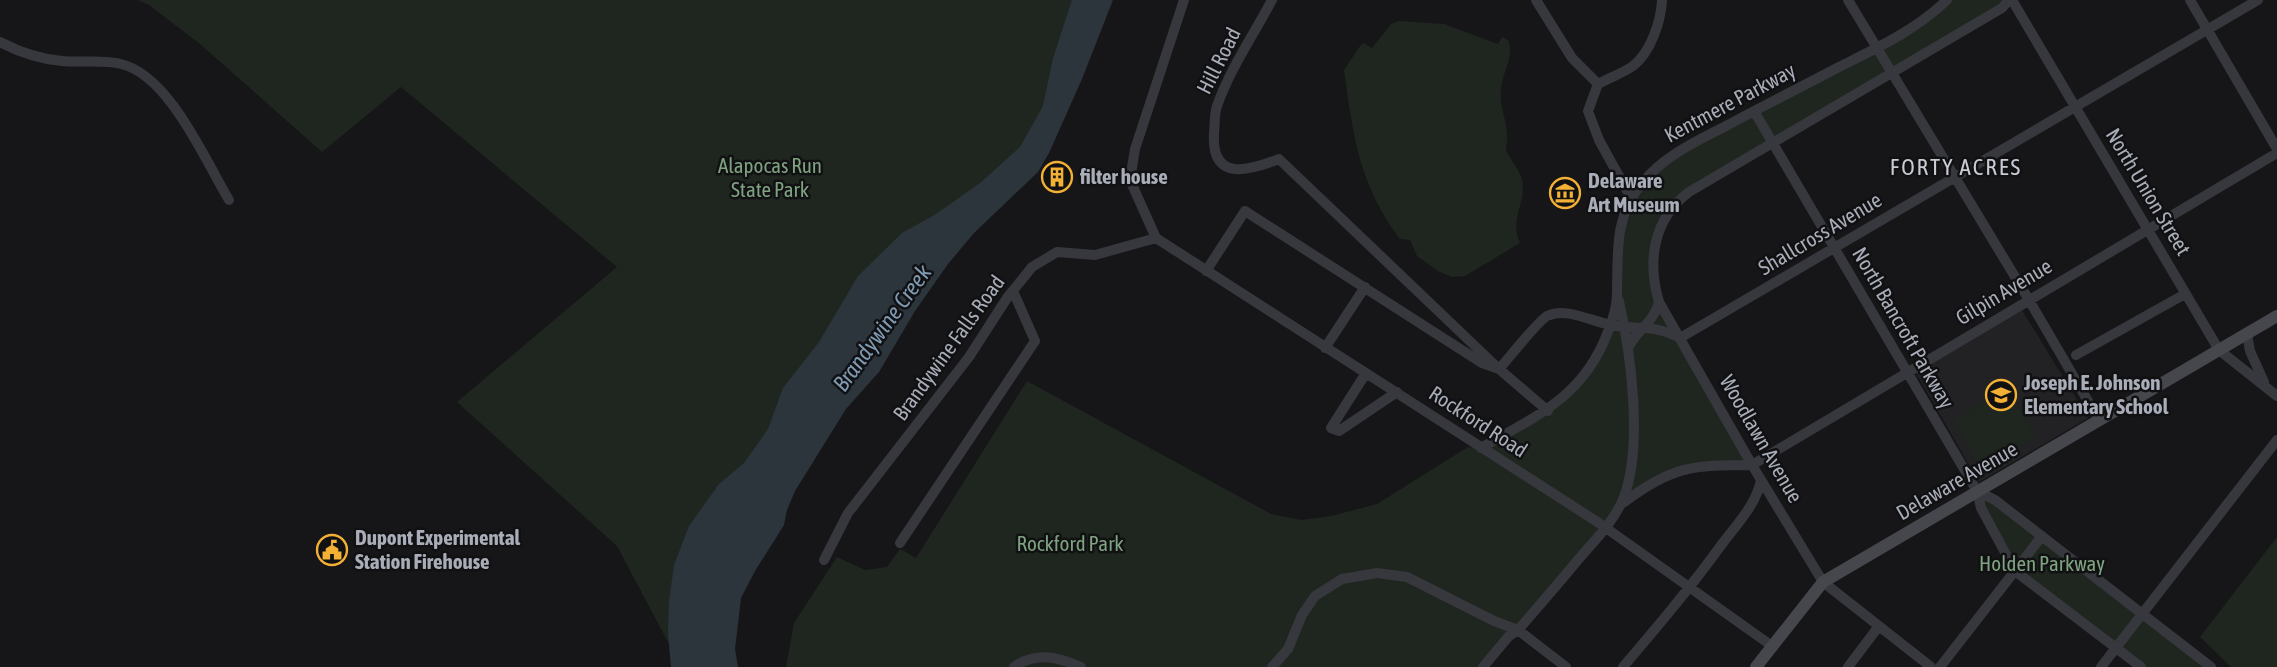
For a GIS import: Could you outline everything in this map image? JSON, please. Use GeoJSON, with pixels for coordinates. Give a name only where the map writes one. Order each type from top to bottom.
{"type":"FeatureCollection","features":[{"type":"Feature","properties":{"kind":"street"},"geometry":{"type":"LineString","coordinates":[[1156,238],[1130,180],[1136,149],[1184,0]]}},
{"type":"Feature","properties":{"kind":"street","name":"Hill Road"},"geometry":{"type":"LineString","coordinates":[[1272,0],[1223,91],[1216,110],[1213,144],[1217,158],[1226,167],[1244,171],[1279,159],[1499,369]]}},
{"type":"Feature","properties":{"kind":"street"},"geometry":{"type":"LineString","coordinates":[[1536,0],[1572,58],[1598,83]]}},
{"type":"Feature","properties":{"kind":"street"},"geometry":{"type":"LineString","coordinates":[[1631,198],[1599,140],[1588,111],[1598,83],[1635,65],[1651,41],[1661,19],[1662,0]]}},
{"type":"Feature","properties":{"kind":"street"},"geometry":{"type":"LineString","coordinates":[[1848,0],[2099,420]]}},
{"type":"Feature","properties":{"kind":"street","name":"Kentmere Parkway"},"geometry":{"type":"LineString","coordinates":[[1481,448],[1548,411],[1586,374],[1604,343],[1616,309],[1619,234],[1631,198],[1642,182],[1661,164],[1695,142],[1877,48],[1907,31],[1947,0]]}},
{"type":"Feature","properties":{"kind":"street"},"geometry":{"type":"LineString","coordinates":[[1773,142],[2002,8],[2010,0]]}},
{"type":"Feature","properties":{"kind":"street","name":"North Union Street"},"geometry":{"type":"LineString","coordinates":[[2010,0],[2219,350],[2273,392]]}},
{"type":"Feature","properties":{"kind":"street"},"geometry":{"type":"LineString","coordinates":[[2190,0],[2277,151]]}},
{"type":"Feature","properties":{"kind":"street","name":"Shallcross Avenue"},"geometry":{"type":"LineString","coordinates":[[1680,338],[2258,0]]}},
{"type":"Feature","properties":{"kind":"street"},"geometry":{"type":"LineString","coordinates":[[0,42],[36,57],[60,61],[120,63],[144,74],[170,101],[229,201]]}},
{"type":"Feature","properties":{"kind":"street","name":"North Bancroft Parkway"},"geometry":{"type":"LineString","coordinates":[[1754,111],[1977,491],[1981,508],[2015,570],[2141,667]]}},
{"type":"Feature","properties":{"kind":"street","name":"Woodlawn Avenue"},"geometry":{"type":"LineString","coordinates":[[1773,142],[1689,192],[1666,216],[1656,237],[1652,268],[1659,302],[1752,465],[1823,582],[1931,667]]}},
{"type":"Feature","properties":{"kind":"street","name":"Gilpin Avenue"},"geometry":{"type":"LineString","coordinates":[[1752,465],[2277,151]]}},
{"type":"Feature","properties":{"kind":"street"},"geometry":{"type":"LineString","coordinates":[[1206,271],[1245,211],[1482,363],[1499,369],[1548,411]]}},
{"type":"Feature","properties":{"kind":"street","name":"Rockford Road"},"geometry":{"type":"LineString","coordinates":[[1156,238],[1606,527],[1772,646]]}},
{"type":"Feature","properties":{"kind":"street","name":"Brandywine Falls Road"},"geometry":{"type":"LineString","coordinates":[[824,560],[848,513],[969,357],[1032,267],[1057,253],[1095,255],[1156,238]]}},
{"type":"Feature","properties":{"kind":"street"},"geometry":{"type":"LineString","coordinates":[[1325,348],[1365,287]]}},
{"type":"Feature","properties":{"kind":"street"},"geometry":{"type":"LineString","coordinates":[[900,543],[1035,341],[1013,291]]}},
{"type":"Feature","properties":{"kind":"street"},"geometry":{"type":"LineString","coordinates":[[1483,667],[1606,527],[1619,505],[1629,475],[1633,399],[1625,327],[1617,292]]}},
{"type":"Feature","properties":{"kind":"street"},"geometry":{"type":"LineString","coordinates":[[2076,355],[2185,294]]}},
{"type":"Feature","properties":{"kind":"street"},"geometry":{"type":"LineString","coordinates":[[1628,348],[1636,334],[1653,318],[1659,302]]}},
{"type":"Feature","properties":{"kind":"street"},"geometry":{"type":"LineString","coordinates":[[1499,369],[1543,318],[1555,313],[1568,313],[1625,327],[1656,327],[1680,338]]}},
{"type":"Feature","properties":{"kind":"street","name":"Delaware Avenue"},"geometry":{"type":"LineString","coordinates":[[1756,667],[1823,582],[2277,316]]}},
{"type":"Feature","properties":{"kind":"street","name":"North Union Street"},"geometry":{"type":"LineString","coordinates":[[2247,334],[2259,374],[2273,392]]}},
{"type":"Feature","properties":{"kind":"street"},"geometry":{"type":"LineString","coordinates":[[1366,373],[1331,428],[1339,432],[1397,392]]}},
{"type":"Feature","properties":{"kind":"street"},"geometry":{"type":"LineString","coordinates":[[2101,667],[2277,440]]}},
{"type":"Feature","properties":{"kind":"street"},"geometry":{"type":"LineString","coordinates":[[1619,505],[1655,480],[1678,471],[1718,465],[1752,465]]}},
{"type":"Feature","properties":{"kind":"street"},"geometry":{"type":"LineString","coordinates":[[1623,667],[1691,586],[1751,506],[1761,480]]}},
{"type":"Feature","properties":{"kind":"street","name":"North Bancroft Parkway"},"geometry":{"type":"LineString","coordinates":[[1977,491],[1995,500],[2211,667]]}},
{"type":"Feature","properties":{"kind":"street"},"geometry":{"type":"LineString","coordinates":[[1940,667],[2042,536]]}},
{"type":"Feature","properties":{"kind":"street"},"geometry":{"type":"LineString","coordinates":[[1272,667],[1288,649],[1302,615],[1315,596],[1342,579],[1364,574],[1388,573],[1407,577],[1494,621],[1518,630],[1566,667]]}},
{"type":"Feature","properties":{"kind":"street"},"geometry":{"type":"LineString","coordinates":[[1847,667],[1879,626]]}},
{"type":"Feature","properties":{"kind":"street"},"geometry":{"type":"LineString","coordinates":[[1014,667],[1042,656],[1064,659],[1081,667]]}},
{"type":"Feature","properties":{"kind":"shaded area","name":"Joseph E. Johnson Elementary School"},"geometry":{"type":"Polygon","coordinates":[[[2022,310],[2088,418],[1979,482],[1915,371],[2022,310]]]}},
{"type":"Feature","properties":{"kind":"green space","name":"Alapocas Run State Park"},"geometry":{"type":"Polygon","coordinates":[[[138,0],[1103,0],[1048,139],[941,247],[684,640],[669,644],[617,546],[457,402],[617,267],[401,87],[322,152],[200,44],[149,5],[138,0]]]}},
{"type":"Feature","properties":{"kind":"green space","name":"Rockford Park"},"geometry":{"type":"Polygon","coordinates":[[[1947,0],[2009,0],[1689,192],[1660,227],[1656,293],[1752,465],[1701,466],[1633,495],[1483,667],[786,667],[794,623],[837,557],[865,570],[887,567],[900,549],[916,558],[1027,381],[1271,514],[1301,520],[1331,516],[1377,504],[1468,447],[1481,448],[1576,386],[1611,325],[1624,326],[1619,303],[1625,213],[1661,164],[1877,48],[1947,0]]]}},
{"type":"Feature","properties":{"kind":"green space"},"geometry":{"type":"Polygon","coordinates":[[[1399,21],[1444,24],[1498,44],[1502,37],[1508,40],[1510,46],[1501,95],[1507,135],[1506,150],[1519,172],[1523,186],[1516,228],[1520,243],[1465,276],[1452,277],[1438,271],[1417,256],[1410,240],[1400,239],[1375,199],[1360,159],[1344,70],[1360,46],[1364,43],[1372,48],[1391,24],[1399,21]]]}},
{"type":"Feature","properties":{"kind":"green space"},"geometry":{"type":"Polygon","coordinates":[[[2008,388],[2036,437],[1981,469],[1953,420],[2008,388]]]}},
{"type":"Feature","properties":{"kind":"green space","name":"Holden Parkway"},"geometry":{"type":"Polygon","coordinates":[[[1977,491],[2211,667],[2141,667],[2015,571],[1977,491]]]}},
{"type":"Feature","properties":{"kind":"green space"},"geometry":{"type":"Polygon","coordinates":[[[2277,537],[2277,667],[2231,667],[2200,637],[2277,537]]]}},
{"type":"Feature","properties":{"kind":"water","name":"Brandywine Creek"},"geometry":{"type":"Polygon","coordinates":[[[1072,0],[1113,0],[1082,79],[1038,172],[974,233],[948,264],[915,311],[879,372],[846,409],[795,491],[784,525],[741,598],[735,649],[738,667],[671,667],[669,602],[674,565],[689,526],[719,484],[744,463],[768,429],[783,388],[819,342],[858,276],[902,233],[936,214],[980,183],[1020,147],[1043,106],[1053,58],[1072,0]]]}},
{"type":"Feature","properties":{"kind":"place","name":"filter house"},"geometry":{"type":"Point","coordinates":[1057,177]}},
{"type":"Feature","properties":{"kind":"place","name":"Delaware Art Museum"},"geometry":{"type":"Point","coordinates":[1565,193]}},
{"type":"Feature","properties":{"kind":"place","name":"Joseph E. Johnson Elementary School"},"geometry":{"type":"Point","coordinates":[2001,395]}},
{"type":"Feature","properties":{"kind":"place","name":"Dupont Experimental Station Firehouse"},"geometry":{"type":"Point","coordinates":[332,550]}},
{"type":"Feature","properties":{"kind":"district","name":"FORTY ACRES"},"geometry":{"type":"Point","coordinates":[1956,167]}}]}
